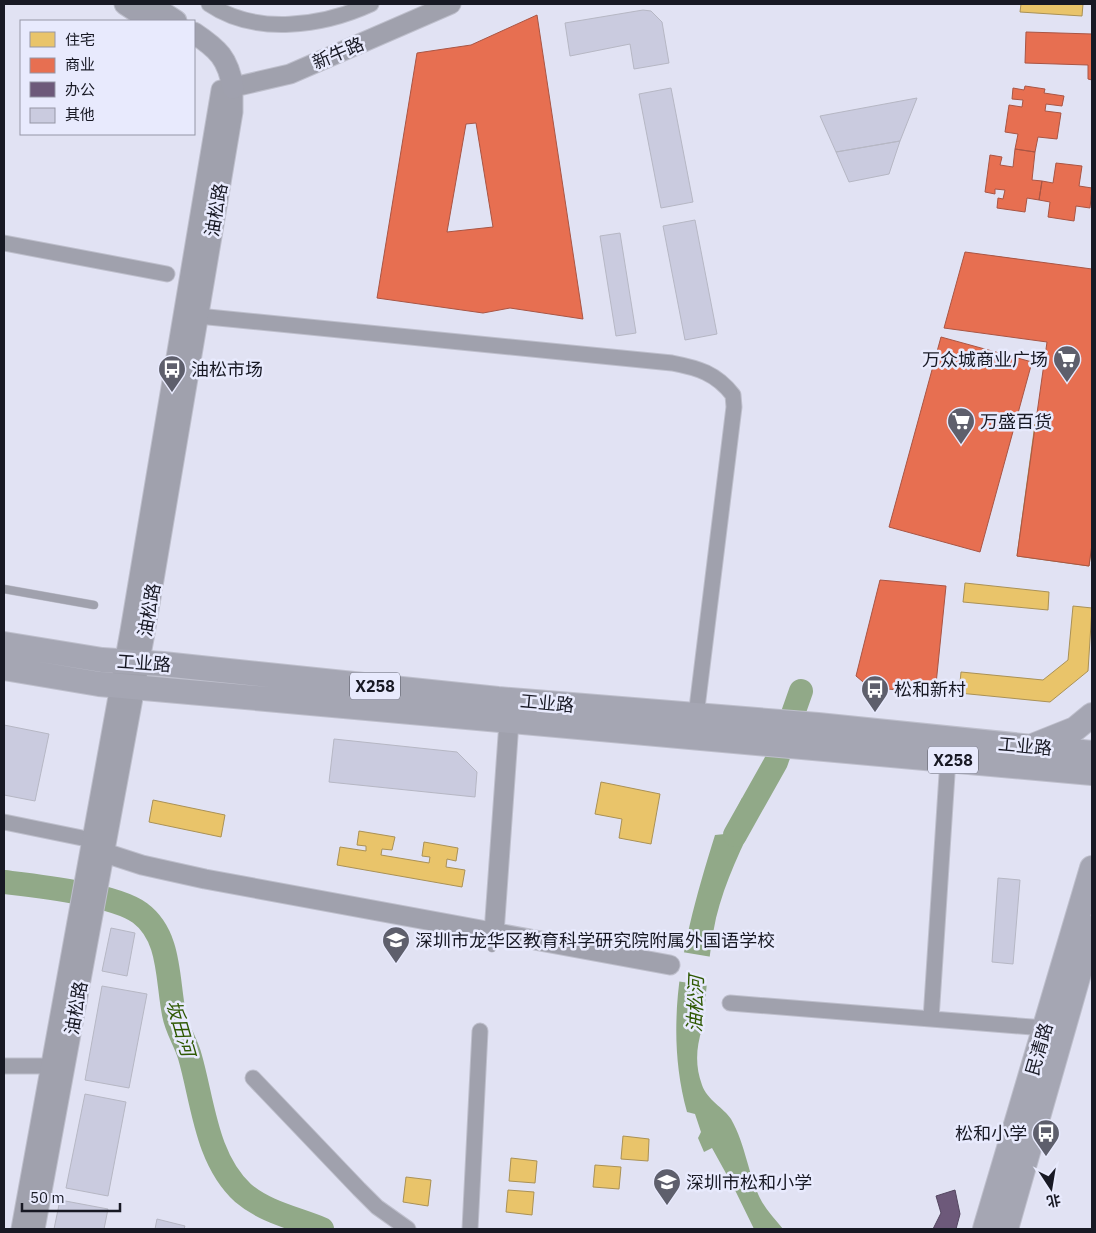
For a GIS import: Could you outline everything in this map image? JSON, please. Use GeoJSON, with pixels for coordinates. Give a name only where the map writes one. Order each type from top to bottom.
{"type":"FeatureCollection","features":[{"type":"Feature","properties":{"kind":"main road"},"geometry":{"type":"LineString","coordinates":[[124,4],[149,20]]}},
{"type":"Feature","properties":{"kind":"main road"},"geometry":{"type":"LineString","coordinates":[[150,4],[174,20]]}},
{"type":"Feature","properties":{"kind":"main road","name":"油松路"},"geometry":{"type":"LineString","coordinates":[[195,34],[219,51],[229,70],[227,89]]}},
{"type":"Feature","properties":{"kind":"main road","name":"油松路"},"geometry":{"type":"LineString","coordinates":[[195,50],[208,60],[227,89]]}},
{"type":"Feature","properties":{"kind":"main road","name":"工业路"},"geometry":{"type":"LineString","coordinates":[[4,644],[102,660],[498,699],[696,716],[747,731]]}},
{"type":"Feature","properties":{"kind":"main road","name":"工业路"},"geometry":{"type":"LineString","coordinates":[[4,668],[30,674],[128,687],[509,722],[747,731],[816,737],[1022,746],[1092,753]]}},
{"type":"Feature","properties":{"kind":"main road"},"geometry":{"type":"LineString","coordinates":[[1022,746],[1046,742],[1060,736],[1074,729],[1092,715]]}},
{"type":"Feature","properties":{"kind":"main road","name":"工业路"},"geometry":{"type":"LineString","coordinates":[[816,737],[948,759],[1092,773]]}},
{"type":"Feature","properties":{"kind":"main road","name":"民清路"},"geometry":{"type":"LineString","coordinates":[[1002,1229],[1045,1028],[1092,868]]}},
{"type":"Feature","properties":{"kind":"main road","name":"民清路"},"geometry":{"type":"LineString","coordinates":[[1002,1229],[1092,928]]}},
{"type":"Feature","properties":{"kind":"street"},"geometry":{"type":"LineString","coordinates":[[209,4],[247,19],[283,24],[319,22],[371,4]]}},
{"type":"Feature","properties":{"kind":"street","name":"新牛路"},"geometry":{"type":"LineString","coordinates":[[227,89],[290,74],[451,4]]}},
{"type":"Feature","properties":{"kind":"street","name":"油松路"},"geometry":{"type":"LineString","coordinates":[[35,1229],[84,923],[128,687],[191,315],[233,112],[227,89]]}},
{"type":"Feature","properties":{"kind":"street"},"geometry":{"type":"LineString","coordinates":[[4,243],[167,274]]}},
{"type":"Feature","properties":{"kind":"street"},"geometry":{"type":"LineString","coordinates":[[191,315],[672,363],[696,368],[713,375],[733,395],[734,407],[696,716]]}},
{"type":"Feature","properties":{"kind":"street"},"geometry":{"type":"LineString","coordinates":[[493,940],[509,722]]}},
{"type":"Feature","properties":{"kind":"street"},"geometry":{"type":"LineString","coordinates":[[931,1019],[948,759]]}},
{"type":"Feature","properties":{"kind":"street"},"geometry":{"type":"LineString","coordinates":[[4,822],[97,855],[205,879],[493,940],[670,965]]}},
{"type":"Feature","properties":{"kind":"street","name":"油松路"},"geometry":{"type":"LineString","coordinates":[[21,1229],[51,1066],[84,923]]}},
{"type":"Feature","properties":{"kind":"street"},"geometry":{"type":"LineString","coordinates":[[730,1002],[1045,1028]]}},
{"type":"Feature","properties":{"kind":"street"},"geometry":{"type":"LineString","coordinates":[[470,1229],[480,1031]]}},
{"type":"Feature","properties":{"kind":"street"},"geometry":{"type":"LineString","coordinates":[[4,1066],[51,1066]]}},
{"type":"Feature","properties":{"kind":"street"},"geometry":{"type":"LineString","coordinates":[[253,1078],[371,1201],[408,1229]]}},
{"type":"Feature","properties":{"kind":"lane"},"geometry":{"type":"LineString","coordinates":[[4,589],[94,605]]}},
{"type":"Feature","properties":{"kind":"water"},"geometry":{"type":"Polygon","coordinates":[[[742,798],[759,812],[729,877],[716,918],[709,960],[702,1029],[698,1043],[697,1064],[704,1090],[728,1115],[736,1129],[753,1182],[762,1202],[783,1229],[754,1229],[712,1148],[704,1152],[698,1138],[701,1132],[695,1114],[687,1112],[676,1042],[681,972],[695,903],[715,835],[725,834],[742,798]]]}},
{"type":"Feature","properties":{"kind":"pier"},"geometry":{"type":"Polygon","coordinates":[[[682,952],[712,957],[709,986],[676,981],[682,952]]]}},
{"type":"Feature","properties":{"kind":"building: 住宅"},"geometry":{"type":"Polygon","coordinates":[[[1021,4],[1083,4],[1082,16],[1020,12],[1021,4]]]}},
{"type":"Feature","properties":{"kind":"building: 住宅"},"geometry":{"type":"Polygon","coordinates":[[[992,256],[1021,260],[1019,278],[1030,279],[1028,296],[1031,297],[1030,304],[1027,304],[1026,308],[1034,309],[1032,326],[1008,325],[1010,309],[990,306],[988,322],[964,317],[967,300],[975,301],[975,297],[972,296],[973,289],[976,289],[979,272],[990,274],[992,256]]]}},
{"type":"Feature","properties":{"kind":"building: 住宅"},"geometry":{"type":"Polygon","coordinates":[[[1042,286],[1092,293],[1092,355],[1056,351],[1059,336],[1073,338],[1076,318],[1054,315],[1052,331],[1036,329],[1042,286]]]}},
{"type":"Feature","properties":{"kind":"building: 住宅"},"geometry":{"type":"Polygon","coordinates":[[[1052,362],[1092,368],[1092,423],[1044,417],[1047,400],[1059,402],[1062,380],[1050,378],[1052,362]]]}},
{"type":"Feature","properties":{"kind":"building: 住宅"},"geometry":{"type":"Polygon","coordinates":[[[1035,424],[1092,432],[1092,544],[1089,566],[1017,556],[1035,424]],[[1052,446],[1039,540],[1072,544],[1086,450],[1052,446]]]}},
{"type":"Feature","properties":{"kind":"building: 住宅"},"geometry":{"type":"Polygon","coordinates":[[[965,583],[1049,592],[1048,610],[963,602],[965,583]]]}},
{"type":"Feature","properties":{"kind":"building: 住宅"},"geometry":{"type":"Polygon","coordinates":[[[1073,606],[1092,608],[1088,671],[1050,702],[959,693],[961,672],[1043,680],[1068,660],[1073,606]]]}},
{"type":"Feature","properties":{"kind":"building: 住宅"},"geometry":{"type":"Polygon","coordinates":[[[601,782],[660,794],[651,844],[619,838],[622,819],[595,814],[601,782]]]}},
{"type":"Feature","properties":{"kind":"building: 住宅"},"geometry":{"type":"Polygon","coordinates":[[[153,800],[225,815],[221,837],[149,822],[153,800]]]}},
{"type":"Feature","properties":{"kind":"building: 住宅"},"geometry":{"type":"Polygon","coordinates":[[[359,831],[395,837],[392,850],[382,849],[381,855],[429,863],[430,857],[422,856],[424,842],[458,848],[456,861],[447,859],[446,867],[465,870],[462,887],[337,865],[340,847],[366,851],[366,846],[357,845],[359,831]]]}},
{"type":"Feature","properties":{"kind":"building: 住宅"},"geometry":{"type":"Polygon","coordinates":[[[623,1136],[649,1139],[648,1161],[621,1159],[623,1136]]]}},
{"type":"Feature","properties":{"kind":"building: 住宅"},"geometry":{"type":"Polygon","coordinates":[[[511,1158],[537,1161],[535,1183],[509,1181],[511,1158]]]}},
{"type":"Feature","properties":{"kind":"building: 住宅"},"geometry":{"type":"Polygon","coordinates":[[[595,1165],[621,1167],[619,1189],[593,1187],[595,1165]]]}},
{"type":"Feature","properties":{"kind":"building: 住宅"},"geometry":{"type":"Polygon","coordinates":[[[406,1177],[431,1180],[428,1206],[403,1202],[406,1177]]]}},
{"type":"Feature","properties":{"kind":"building: 住宅"},"geometry":{"type":"Polygon","coordinates":[[[508,1190],[534,1192],[532,1215],[506,1212],[508,1190]]]}},
{"type":"Feature","properties":{"kind":"building: 商业"},"geometry":{"type":"Polygon","coordinates":[[[537,15],[583,319],[510,308],[483,313],[377,298],[417,53],[471,45],[537,15]],[[476,123],[466,124],[447,232],[493,227],[476,123]]]}},
{"type":"Feature","properties":{"kind":"building: 商业"},"geometry":{"type":"Polygon","coordinates":[[[1026,32],[1092,34],[1092,80],[1088,79],[1088,65],[1025,63],[1026,32]]]}},
{"type":"Feature","properties":{"kind":"building: 商业"},"geometry":{"type":"Polygon","coordinates":[[[1025,86],[1045,89],[1044,93],[1064,96],[1062,106],[1046,104],[1045,111],[1061,113],[1057,139],[1038,137],[1035,152],[1015,149],[1018,134],[1005,132],[1009,105],[1022,107],[1023,100],[1012,99],[1013,88],[1024,90],[1025,86]]]}},
{"type":"Feature","properties":{"kind":"building: 商业"},"geometry":{"type":"Polygon","coordinates":[[[1015,149],[1035,152],[1032,180],[1042,181],[1039,200],[1027,198],[1025,212],[997,208],[998,198],[1003,199],[1005,190],[995,189],[995,194],[985,192],[990,155],[1002,157],[1000,165],[1013,167],[1015,149]]]}},
{"type":"Feature","properties":{"kind":"building: 商业"},"geometry":{"type":"Polygon","coordinates":[[[1056,163],[1082,166],[1079,186],[1092,188],[1090,208],[1076,206],[1074,221],[1048,217],[1050,202],[1039,200],[1042,181],[1053,183],[1056,163]]]}},
{"type":"Feature","properties":{"kind":"building: 商业","name":"万众城商业广场"},"geometry":{"type":"Polygon","coordinates":[[[965,252],[1092,269],[1092,544],[1089,566],[1017,556],[1047,342],[944,328],[965,252]]]}},
{"type":"Feature","properties":{"kind":"building: 商业","name":"万盛百货"},"geometry":{"type":"Polygon","coordinates":[[[941,337],[1032,362],[980,552],[889,527],[941,337]]]}},
{"type":"Feature","properties":{"kind":"building: 商业"},"geometry":{"type":"Polygon","coordinates":[[[880,580],[946,586],[935,694],[869,687],[856,676],[880,580]]]}},
{"type":"Feature","properties":{"kind":"building: 办公"},"geometry":{"type":"Polygon","coordinates":[[[955,1190],[960,1214],[956,1229],[933,1229],[941,1213],[936,1196],[955,1190]]]}},
{"type":"Feature","properties":{"kind":"building: 其他"},"geometry":{"type":"Polygon","coordinates":[[[643,10],[651,11],[662,22],[669,63],[634,69],[630,44],[570,56],[565,23],[643,10]]]}},
{"type":"Feature","properties":{"kind":"building: 其他"},"geometry":{"type":"Polygon","coordinates":[[[671,88],[693,202],[661,208],[639,94],[671,88]]]}},
{"type":"Feature","properties":{"kind":"building: 其他"},"geometry":{"type":"Polygon","coordinates":[[[917,98],[900,141],[836,152],[820,116],[917,98]]]}},
{"type":"Feature","properties":{"kind":"building: 其他"},"geometry":{"type":"Polygon","coordinates":[[[900,141],[889,174],[849,182],[836,152],[900,141]]]}},
{"type":"Feature","properties":{"kind":"building: 其他"},"geometry":{"type":"Polygon","coordinates":[[[695,220],[717,334],[685,340],[663,226],[695,220]]]}},
{"type":"Feature","properties":{"kind":"building: 其他"},"geometry":{"type":"Polygon","coordinates":[[[620,233],[636,333],[616,336],[600,236],[620,233]]]}},
{"type":"Feature","properties":{"kind":"building: 其他"},"geometry":{"type":"Polygon","coordinates":[[[4,725],[49,734],[35,801],[4,795],[4,725]]]}},
{"type":"Feature","properties":{"kind":"building: 其他"},"geometry":{"type":"Polygon","coordinates":[[[334,739],[457,752],[477,772],[475,797],[329,782],[334,739]]]}},
{"type":"Feature","properties":{"kind":"building: 其他"},"geometry":{"type":"Polygon","coordinates":[[[998,878],[1020,880],[1013,964],[992,962],[998,878]]]}},
{"type":"Feature","properties":{"kind":"building: 其他"},"geometry":{"type":"Polygon","coordinates":[[[111,928],[135,933],[127,976],[102,971],[111,928]]]}},
{"type":"Feature","properties":{"kind":"building: 其他"},"geometry":{"type":"Polygon","coordinates":[[[102,986],[147,994],[129,1088],[85,1080],[102,986]]]}},
{"type":"Feature","properties":{"kind":"building: 其他"},"geometry":{"type":"Polygon","coordinates":[[[85,1094],[126,1102],[108,1196],[66,1188],[85,1094]]]}},
{"type":"Feature","properties":{"kind":"building: 其他"},"geometry":{"type":"Polygon","coordinates":[[[60,1200],[108,1209],[104,1229],[54,1229],[60,1200]]]}},
{"type":"Feature","properties":{"kind":"building: 其他"},"geometry":{"type":"Polygon","coordinates":[[[157,1219],[185,1226],[184,1229],[155,1229],[157,1219]]]}},
{"type":"Feature","properties":{"kind":"waterway","name":"油松河"},"geometry":{"type":"LineString","coordinates":[[735,835],[776,762],[801,691]]}},
{"type":"Feature","properties":{"kind":"waterway","name":"坂田河"},"geometry":{"type":"LineString","coordinates":[[4,882],[75,892],[112,901],[128,906],[140,913],[150,923],[163,946],[175,1020],[188,1052],[213,1147],[221,1164],[243,1193],[252,1200],[271,1210],[322,1229]]}},
{"type":"Feature","properties":{"kind":"place","name":"万众城商业广场"},"geometry":{"type":"Point","coordinates":[1067,383]}},
{"type":"Feature","properties":{"kind":"place","name":"油松市场"},"geometry":{"type":"Point","coordinates":[172,393]}},
{"type":"Feature","properties":{"kind":"place","name":"万盛百货"},"geometry":{"type":"Point","coordinates":[961,445]}},
{"type":"Feature","properties":{"kind":"place","name":"松和新村"},"geometry":{"type":"Point","coordinates":[875,713]}},
{"type":"Feature","properties":{"kind":"place","name":"深圳市龙华区教育科学研究院附属外国语学校"},"geometry":{"type":"Point","coordinates":[396,964]}},
{"type":"Feature","properties":{"kind":"place","name":"松和小学"},"geometry":{"type":"Point","coordinates":[1046,1157]}},
{"type":"Feature","properties":{"kind":"place","name":"深圳市松和小学"},"geometry":{"type":"Point","coordinates":[667,1206]}}]}
